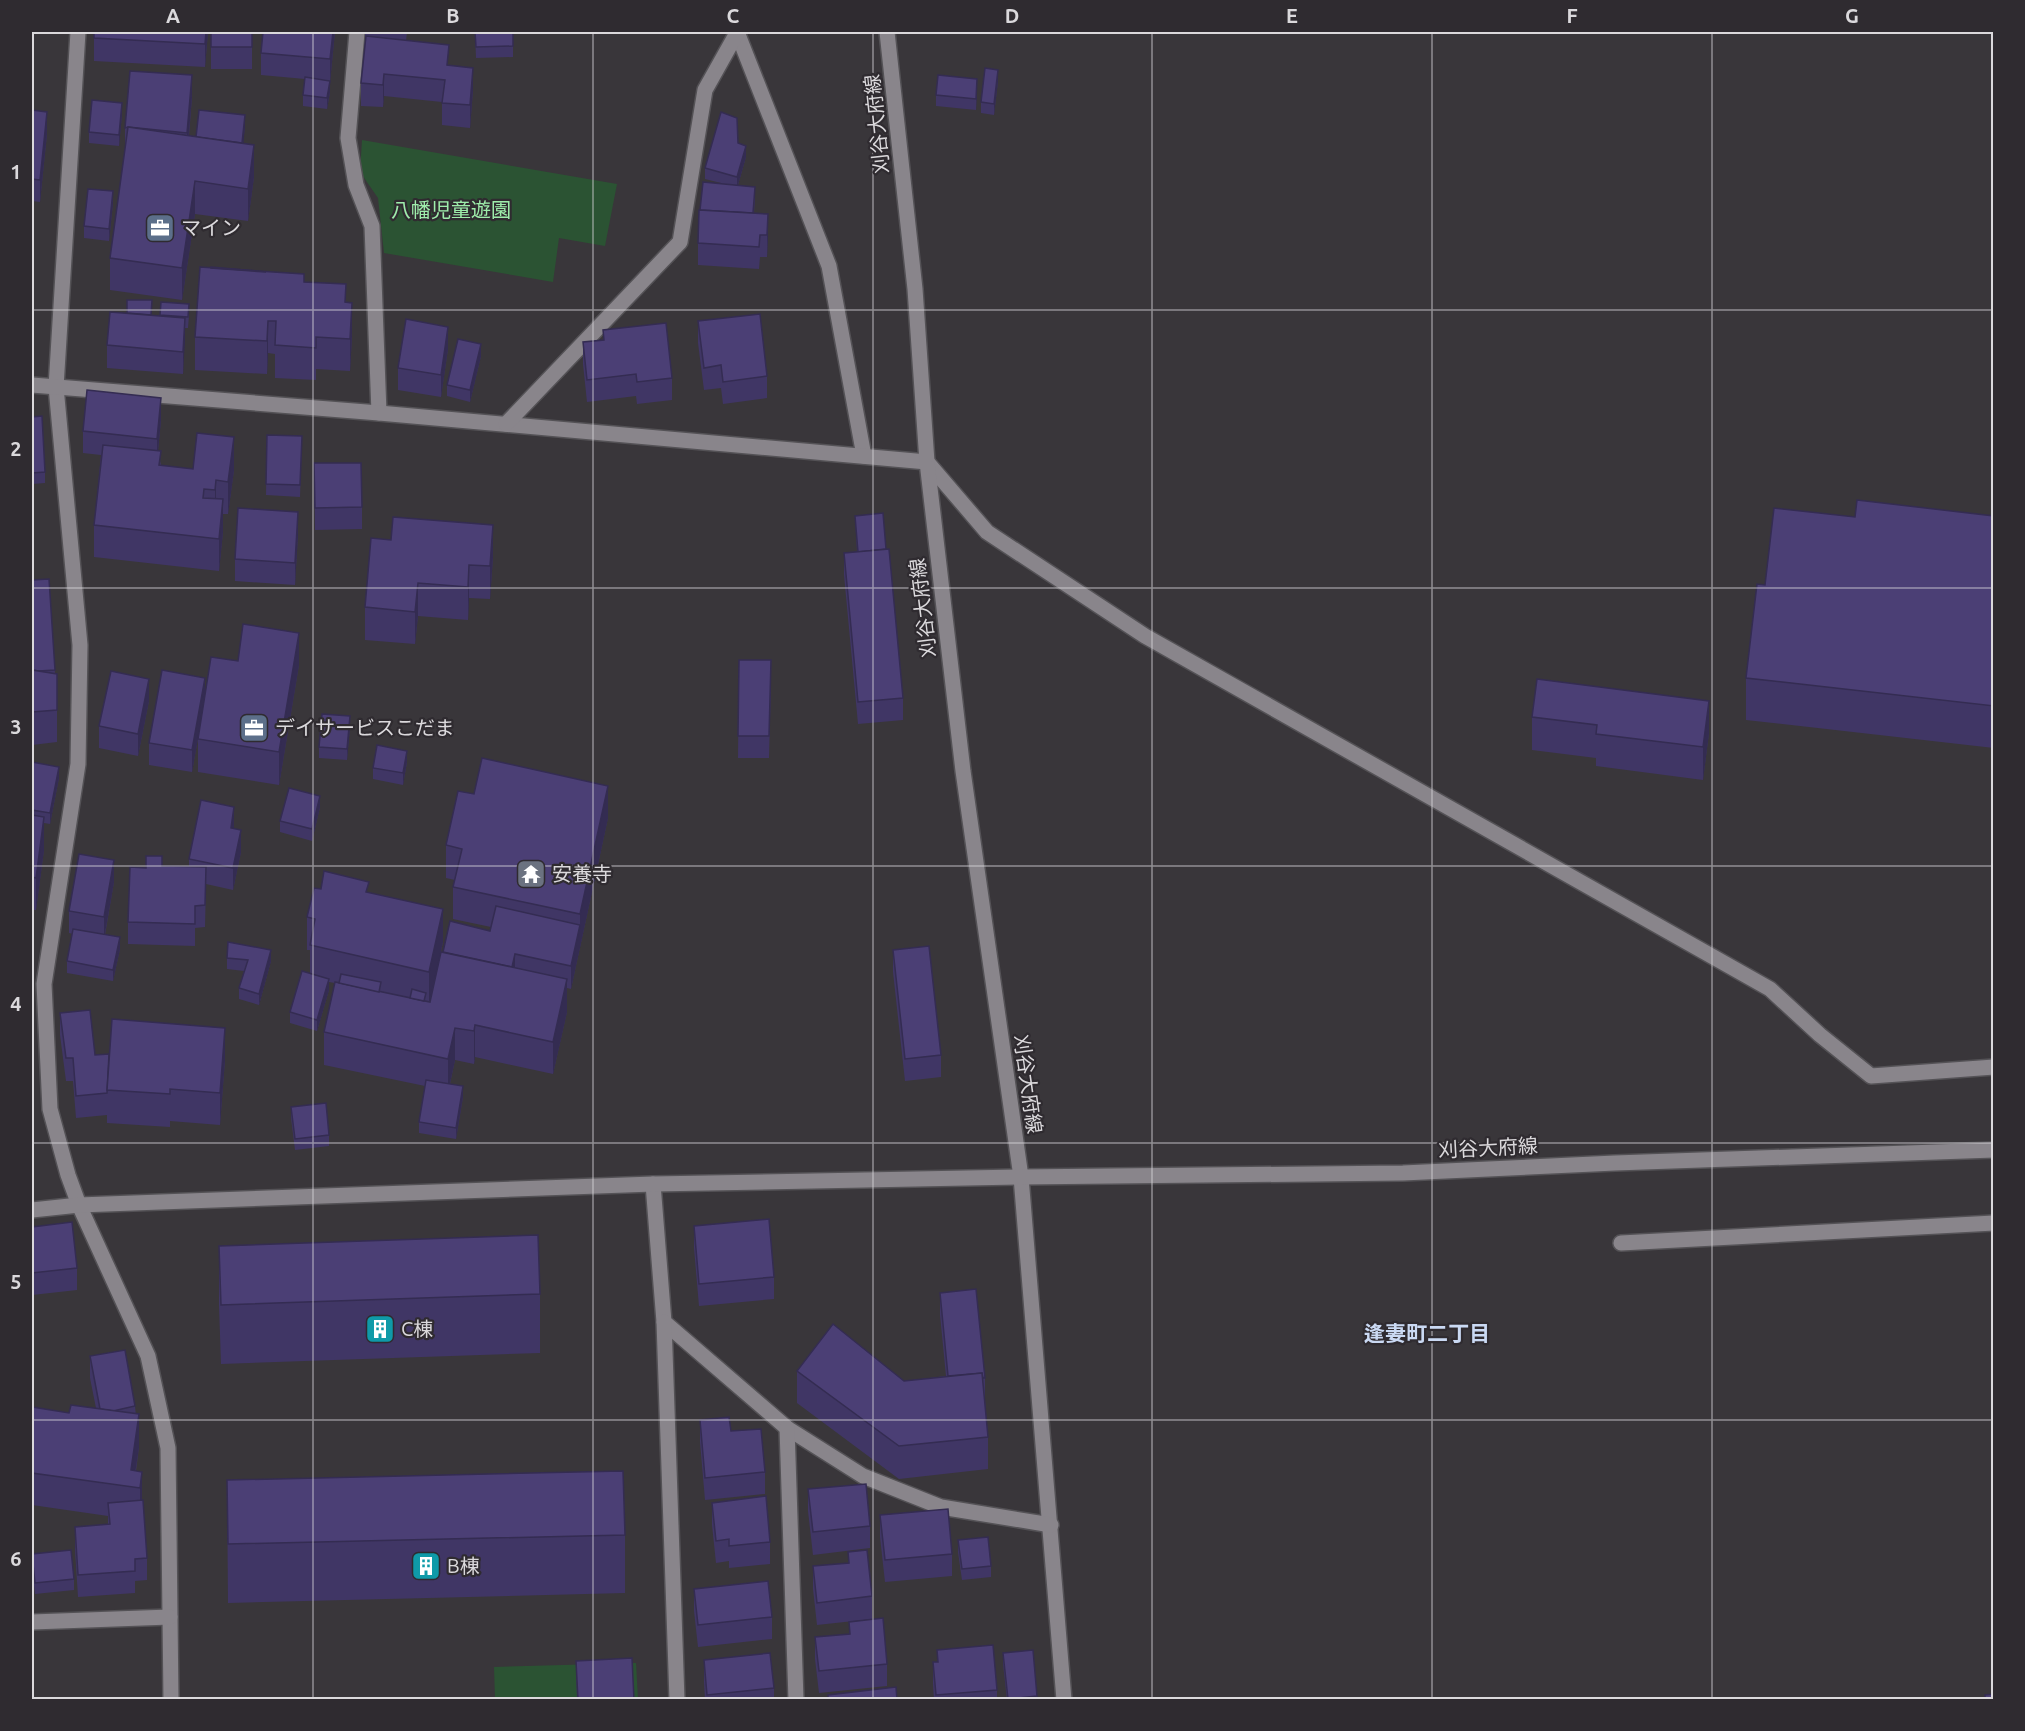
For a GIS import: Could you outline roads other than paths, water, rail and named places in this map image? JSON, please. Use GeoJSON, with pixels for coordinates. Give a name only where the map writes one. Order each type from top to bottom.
{"type":"FeatureCollection","features":[{"type":"Feature","properties":{"kind":"street"},"geometry":{"type":"LineString","coordinates":[[78,32],[56,387],[80,645],[78,764],[44,984],[50,1109],[79,1205],[148,1356],[168,1448],[171,1700]]}},
{"type":"Feature","properties":{"kind":"street"},"geometry":{"type":"LineString","coordinates":[[357,32],[348,138],[356,184],[372,226],[379,413]]}},
{"type":"Feature","properties":{"kind":"street"},"geometry":{"type":"LineString","coordinates":[[506,424],[680,243],[705,90],[737,32]]}},
{"type":"Feature","properties":{"kind":"street"},"geometry":{"type":"LineString","coordinates":[[737,32],[829,266],[864,456]]}},
{"type":"Feature","properties":{"kind":"street","name":"刈谷大府線"},"geometry":{"type":"LineString","coordinates":[[887,32],[915,289],[927,462],[964,783],[1021,1177],[1403,1173],[1894,1152],[1994,1150]]}},
{"type":"Feature","properties":{"kind":"street"},"geometry":{"type":"LineString","coordinates":[[32,385],[379,413],[927,462],[987,532],[1145,636],[1770,989],[1820,1035],[1871,1076],[1994,1067]]}},
{"type":"Feature","properties":{"kind":"street"},"geometry":{"type":"LineString","coordinates":[[32,1210],[79,1205],[654,1184],[1021,1177],[1064,1700]]}},
{"type":"Feature","properties":{"kind":"street"},"geometry":{"type":"LineString","coordinates":[[654,1184],[663,1322],[677,1700]]}},
{"type":"Feature","properties":{"kind":"street"},"geometry":{"type":"LineString","coordinates":[[1621,1243],[1994,1223]]}},
{"type":"Feature","properties":{"kind":"street"},"geometry":{"type":"LineString","coordinates":[[663,1322],[788,1428],[863,1476],[941,1507],[1051,1525]]}},
{"type":"Feature","properties":{"kind":"street"},"geometry":{"type":"LineString","coordinates":[[788,1428],[796,1700]]}},
{"type":"Feature","properties":{"kind":"street"},"geometry":{"type":"LineString","coordinates":[[32,1622],[170,1617]]}},
{"type":"Feature","properties":{"kind":"place","name":"マイン"},"geometry":{"type":"Point","coordinates":[160,228]}},
{"type":"Feature","properties":{"kind":"place","name":"デイサービスこだま"},"geometry":{"type":"Point","coordinates":[254,728]}},
{"type":"Feature","properties":{"kind":"place","name":"安養寺"},"geometry":{"type":"Point","coordinates":[531,874]}},
{"type":"Feature","properties":{"kind":"place","name":"C棟"},"geometry":{"type":"Point","coordinates":[380,1329]}},
{"type":"Feature","properties":{"kind":"place","name":"B棟"},"geometry":{"type":"Point","coordinates":[426,1566]}},
{"type":"Feature","properties":{"kind":"district","name":"逢妻町二丁目"},"geometry":{"type":"Point","coordinates":[1427,1334]}},
{"type":"Feature","properties":{"kind":"park label","name":"八幡児童遊園"},"geometry":{"type":"Point","coordinates":[451,210]}}]}
